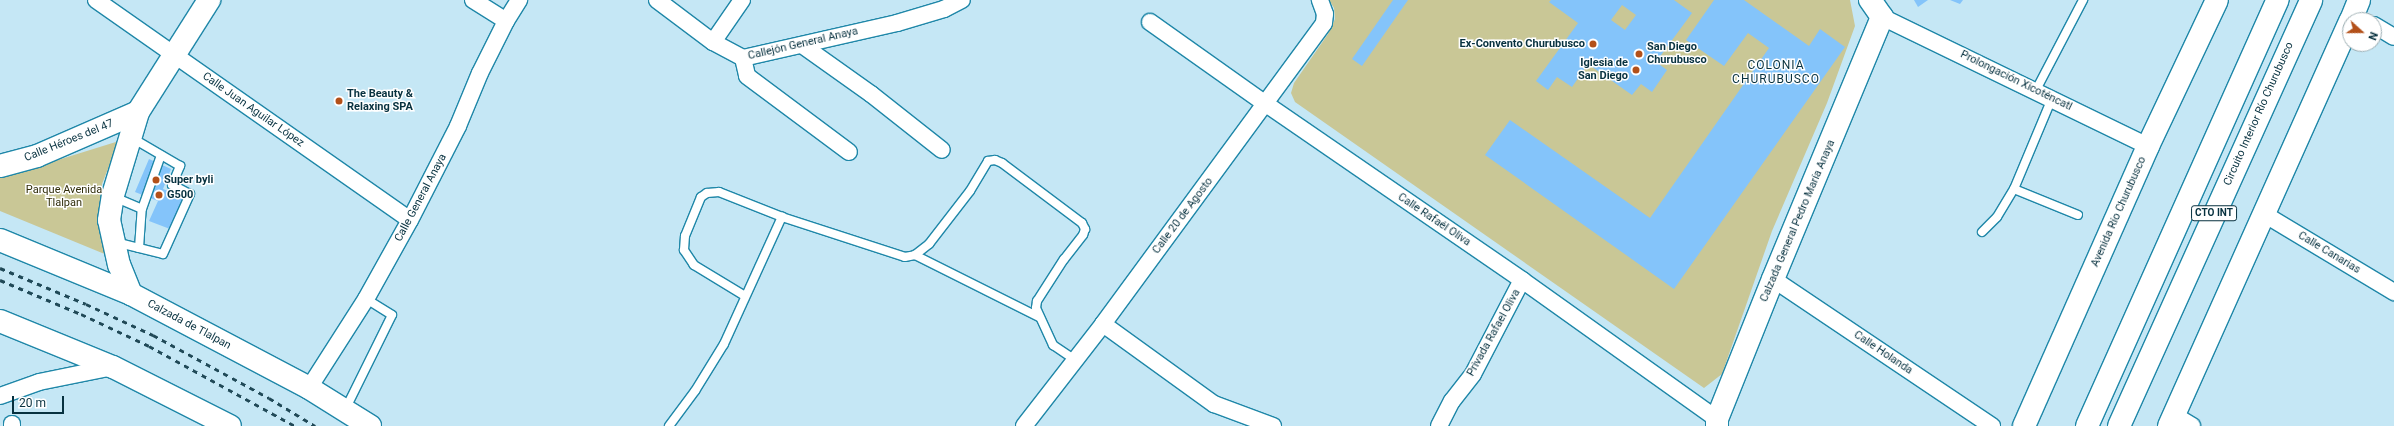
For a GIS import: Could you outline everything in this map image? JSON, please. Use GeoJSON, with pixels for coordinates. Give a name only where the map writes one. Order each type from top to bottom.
{"type":"FeatureCollection","features":[{"type":"Feature","properties":{"kind":"main road","name":"Calle Héroes del 47"},"geometry":{"type":"LineString","coordinates":[[132,294],[119,265],[109,220],[113,197],[138,112],[209,0]]}},
{"type":"Feature","properties":{"kind":"main road"},"geometry":{"type":"LineString","coordinates":[[1870,0],[1882,18]]}},
{"type":"Feature","properties":{"kind":"main road","name":"Avenida Río Churubusco"},"geometry":{"type":"LineString","coordinates":[[2024,426],[2148,146],[2217,0]]}},
{"type":"Feature","properties":{"kind":"main road","name":"CTO INT"},"geometry":{"type":"LineString","coordinates":[[2088,426],[2278,0]]}},
{"type":"Feature","properties":{"kind":"main road","name":"Circuito Interior Río Churubusco"},"geometry":{"type":"LineString","coordinates":[[2119,426],[2310,0]]}},
{"type":"Feature","properties":{"kind":"main road","name":"Calzada General Pedro María Anaya"},"geometry":{"type":"LineString","coordinates":[[1717,422],[1773,279],[1882,18]]}},
{"type":"Feature","properties":{"kind":"main road"},"geometry":{"type":"LineString","coordinates":[[2171,421],[2342,45]]}},
{"type":"Feature","properties":{"kind":"main road","name":"Calle Héroes del 47"},"geometry":{"type":"LineString","coordinates":[[0,166],[37,156],[138,112]]}},
{"type":"Feature","properties":{"kind":"main road","name":"Calzada de Tlalpan"},"geometry":{"type":"LineString","coordinates":[[0,240],[132,294],[309,388],[370,426]]}},
{"type":"Feature","properties":{"kind":"main road"},"geometry":{"type":"LineString","coordinates":[[0,321],[113,367],[230,426]]}},
{"type":"Feature","properties":{"kind":"street","name":"Calle Juan Aguilar López"},"geometry":{"type":"LineString","coordinates":[[96,0],[410,220]]}},
{"type":"Feature","properties":{"kind":"street"},"geometry":{"type":"LineString","coordinates":[[472,0],[506,21]]}},
{"type":"Feature","properties":{"kind":"street","name":"Calle General Anaya"},"geometry":{"type":"LineString","coordinates":[[309,388],[366,299],[410,220],[458,126],[480,73],[518,0]]}},
{"type":"Feature","properties":{"kind":"street","name":"Callejón General Anaya"},"geometry":{"type":"LineString","coordinates":[[657,0],[713,42],[743,58],[897,23],[944,9],[962,0]]}},
{"type":"Feature","properties":{"kind":"street"},"geometry":{"type":"LineString","coordinates":[[713,42],[742,0]]}},
{"type":"Feature","properties":{"kind":"street","name":"Calle 20 de Agosto"},"geometry":{"type":"LineString","coordinates":[[1024,426],[1102,324],[1324,24],[1324,14],[1320,0]]}},
{"type":"Feature","properties":{"kind":"street","name":"Prolongación Xicoténcatl"},"geometry":{"type":"LineString","coordinates":[[1882,18],[2036,90],[2148,146]]}},
{"type":"Feature","properties":{"kind":"street","name":"Calle Rafaél Oliva"},"geometry":{"type":"LineString","coordinates":[[1150,22],[1266,104],[1522,280],[1717,422]]}},
{"type":"Feature","properties":{"kind":"street"},"geometry":{"type":"LineString","coordinates":[[2382,30],[2394,37]]}},
{"type":"Feature","properties":{"kind":"street"},"geometry":{"type":"LineString","coordinates":[[802,45],[871,94],[942,150]]}},
{"type":"Feature","properties":{"kind":"street"},"geometry":{"type":"LineString","coordinates":[[743,58],[747,76],[849,152]]}},
{"type":"Feature","properties":{"kind":"street","name":"Calle Canarias"},"geometry":{"type":"LineString","coordinates":[[2264,214],[2394,292]]}},
{"type":"Feature","properties":{"kind":"street","name":"Calle Holanda"},"geometry":{"type":"LineString","coordinates":[[1773,279],[1992,426]]}},
{"type":"Feature","properties":{"kind":"street","name":"Privada Rafael Oliva"},"geometry":{"type":"LineString","coordinates":[[1439,426],[1452,401],[1473,374],[1522,280]]}},
{"type":"Feature","properties":{"kind":"street"},"geometry":{"type":"LineString","coordinates":[[1102,324],[1214,404],[1273,426]]}},
{"type":"Feature","properties":{"kind":"street"},"geometry":{"type":"LineString","coordinates":[[0,396],[39,382],[113,367]]}},
{"type":"Feature","properties":{"kind":"street"},"geometry":{"type":"LineString","coordinates":[[2171,421],[2192,426]]}},
{"type":"Feature","properties":{"kind":"lane"},"geometry":{"type":"LineString","coordinates":[[2036,90],[2083,0]]}},
{"type":"Feature","properties":{"kind":"lane"},"geometry":{"type":"LineString","coordinates":[[1982,232],[1998,216],[2014,189],[2052,98]]}},
{"type":"Feature","properties":{"kind":"lane"},"geometry":{"type":"LineString","coordinates":[[114,242],[163,254],[190,194],[172,185],[180,166],[130,137]]}},
{"type":"Feature","properties":{"kind":"lane"},"geometry":{"type":"LineString","coordinates":[[138,248],[142,209],[161,155]]}},
{"type":"Feature","properties":{"kind":"lane"},"geometry":{"type":"LineString","coordinates":[[745,296],[694,265],[684,250],[686,236],[701,197],[707,193],[719,192],[782,217],[906,257],[915,255],[929,244],[961,203],[988,161],[995,160],[1002,163],[1082,223],[1084,229],[1080,241],[1064,259],[1037,301],[1036,308],[1053,345],[1075,360]]}},
{"type":"Feature","properties":{"kind":"lane"},"geometry":{"type":"LineString","coordinates":[[2014,189],[2078,215]]}},
{"type":"Feature","properties":{"kind":"lane"},"geometry":{"type":"LineString","coordinates":[[113,197],[142,209]]}},
{"type":"Feature","properties":{"kind":"lane"},"geometry":{"type":"LineString","coordinates":[[669,426],[696,391],[724,344],[782,217]]}},
{"type":"Feature","properties":{"kind":"lane"},"geometry":{"type":"LineString","coordinates":[[915,255],[1039,317]]}},
{"type":"Feature","properties":{"kind":"lane"},"geometry":{"type":"LineString","coordinates":[[345,410],[392,315],[366,299]]}},
{"type":"Feature","properties":{"kind":"green space"},"geometry":{"type":"Polygon","coordinates":[[[1329,0],[1850,0],[1855,26],[1827,103],[1772,231],[1722,374],[1704,388],[1295,102],[1291,93],[1294,83],[1328,34],[1335,19],[1334,8],[1329,0]]]}},
{"type":"Feature","properties":{"kind":"green space","name":"Parque Avenida Tlalpan"},"geometry":{"type":"Polygon","coordinates":[[[119,141],[102,184],[100,213],[107,255],[0,211],[0,178],[119,141]]]}},
{"type":"Feature","properties":{"kind":"building"},"geometry":{"type":"Polygon","coordinates":[[[1393,0],[1408,0],[1362,66],[1352,59],[1393,0]]]}},
{"type":"Feature","properties":{"kind":"building","name":"Ex-Convento Churubusco"},"geometry":{"type":"Polygon","coordinates":[[[1551,0],[1674,0],[1692,13],[1656,62],[1667,70],[1652,92],[1641,84],[1632,95],[1588,64],[1572,87],[1557,77],[1548,90],[1536,81],[1578,23],[1549,2],[1551,0]],[[1622,5],[1611,20],[1625,30],[1636,15],[1622,5]]]}},
{"type":"Feature","properties":{"kind":"building"},"geometry":{"type":"Polygon","coordinates":[[[1714,0],[1744,0],[1809,46],[1820,29],[1845,47],[1674,289],[1485,155],[1510,120],[1650,218],[1769,48],[1748,33],[1724,66],[1686,40],[1714,0]]]}},
{"type":"Feature","properties":{"kind":"building"},"geometry":{"type":"Polygon","coordinates":[[[1914,0],[1928,0],[1918,7],[1914,0]]]}},
{"type":"Feature","properties":{"kind":"building"},"geometry":{"type":"Polygon","coordinates":[[[1950,0],[1963,0],[1960,4],[1950,0]]]}},
{"type":"Feature","properties":{"kind":"building","name":"G500"},"geometry":{"type":"Polygon","coordinates":[[[149,159],[171,169],[163,189],[183,197],[170,229],[149,221],[158,201],[135,192],[149,159]]]}},
{"type":"Feature","properties":{"kind":"railway"},"geometry":{"type":"LineString","coordinates":[[0,268],[86,304],[153,335],[269,398],[315,426]]}},
{"type":"Feature","properties":{"kind":"railway"},"geometry":{"type":"LineString","coordinates":[[0,280],[81,314],[149,346],[295,426]]}},
{"type":"Feature","properties":{"kind":"place","name":"Ex-Convento Churubusco"},"geometry":{"type":"Point","coordinates":[1593,44]}},
{"type":"Feature","properties":{"kind":"place","name":"San Diego Churubusco"},"geometry":{"type":"Point","coordinates":[1639,54]}},
{"type":"Feature","properties":{"kind":"place","name":"Iglesia de San Diego"},"geometry":{"type":"Point","coordinates":[1636,70]}},
{"type":"Feature","properties":{"kind":"place","name":"The Beauty & Relaxing SPA"},"geometry":{"type":"Point","coordinates":[339,101]}},
{"type":"Feature","properties":{"kind":"place","name":"Super byli"},"geometry":{"type":"Point","coordinates":[156,180]}},
{"type":"Feature","properties":{"kind":"place","name":"G500"},"geometry":{"type":"Point","coordinates":[159,195]}},
{"type":"Feature","properties":{"kind":"district","name":"COLONIA CHURUBUSCO"},"geometry":{"type":"Point","coordinates":[1776,73]}}]}
